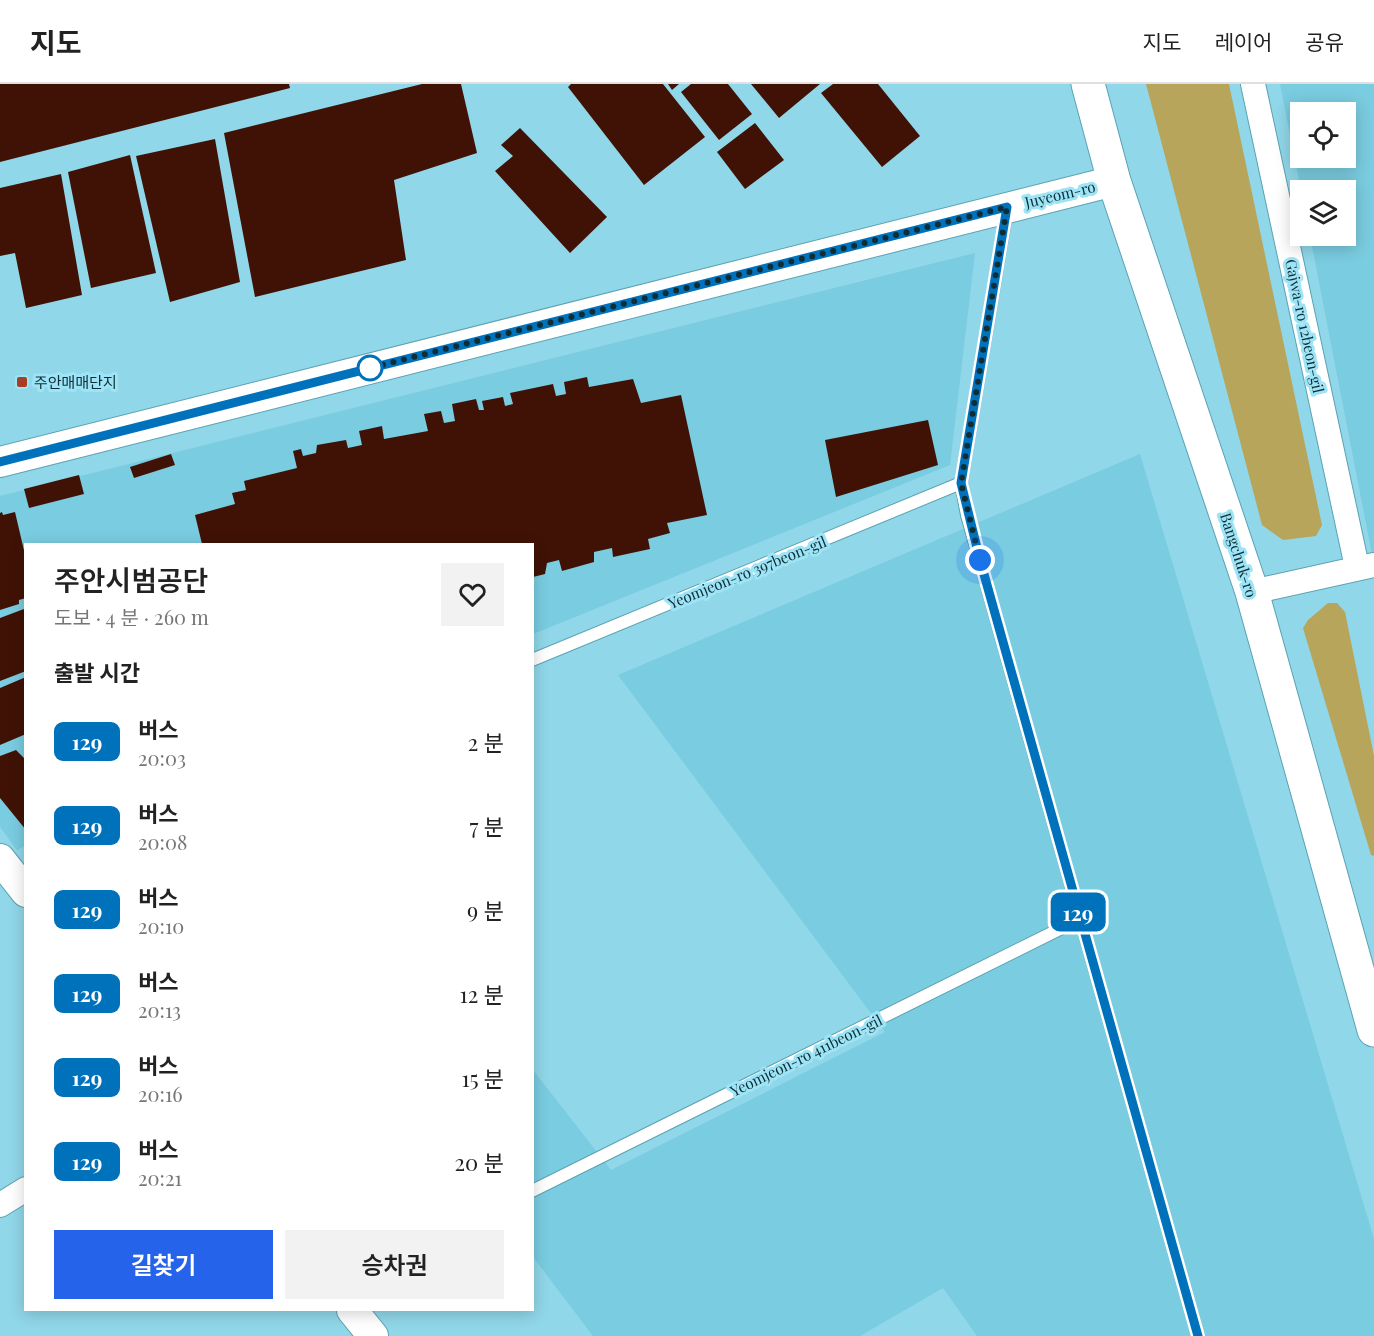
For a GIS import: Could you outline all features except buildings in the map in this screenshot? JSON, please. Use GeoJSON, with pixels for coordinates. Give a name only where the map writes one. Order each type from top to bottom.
{"type":"FeatureCollection","features":[{"type":"Feature","properties":{"kind":"main road","name":"Bangchuk-ro"},"geometry":{"type":"LineString","coordinates":[[1088,84],[1114,181],[1252,592],[1374,1030]]}},
{"type":"Feature","properties":{"kind":"street","name":"Gajwa-ro 12beon-gil"},"geometry":{"type":"LineString","coordinates":[[1253,84],[1366,566]]}},
{"type":"Feature","properties":{"kind":"street","name":"Juyeom-ro"},"geometry":{"type":"LineString","coordinates":[[0,462],[1114,181]]}},
{"type":"Feature","properties":{"kind":"street"},"geometry":{"type":"LineString","coordinates":[[1252,592],[1366,566]]}},
{"type":"Feature","properties":{"kind":"street"},"geometry":{"type":"LineString","coordinates":[[0,1205],[24,1190]]}},
{"type":"Feature","properties":{"kind":"street"},"geometry":{"type":"LineString","coordinates":[[353,1311],[373,1336]]}},
{"type":"Feature","properties":{"kind":"lane","name":"Juyeom-ro"},"geometry":{"type":"LineString","coordinates":[[1007,207],[961,483],[970,527],[1198,1336]]}},
{"type":"Feature","properties":{"kind":"lane","name":"Yeomjeon-ro 397beon-gil"},"geometry":{"type":"LineString","coordinates":[[534,659],[961,483]]}},
{"type":"Feature","properties":{"kind":"lane","name":"Yeomjeon-ro 411beon-gil"},"geometry":{"type":"LineString","coordinates":[[534,1190],[1080,919]]}},
{"type":"Feature","properties":{"kind":"shaded area"},"geometry":{"type":"Polygon","coordinates":[[[1146,84],[1229,84],[1322,525],[1316,536],[1283,540],[1262,525],[1146,84]]]}},
{"type":"Feature","properties":{"kind":"shaded area"},"geometry":{"type":"Polygon","coordinates":[[[1280,84],[1374,84],[1374,565],[1312,246],[1356,246],[1356,180],[1299,180],[1297,168],[1356,168],[1356,102],[1290,102],[1290,134],[1280,84]]]}},
{"type":"Feature","properties":{"kind":"shaded area"},"geometry":{"type":"Polygon","coordinates":[[[975,253],[950,465],[534,634],[534,543],[24,543],[24,846],[17,850],[0,827],[0,496],[975,253]]]}},
{"type":"Feature","properties":{"kind":"shaded area"},"geometry":{"type":"Polygon","coordinates":[[[1140,454],[1374,1239],[1374,1336],[977,1336],[943,1288],[860,1336],[593,1336],[534,1258],[534,1071],[611,1170],[885,1032],[618,675],[1140,454]]]}},
{"type":"Feature","properties":{"kind":"shaded area"},"geometry":{"type":"Polygon","coordinates":[[[1328,603],[1337,603],[1345,612],[1374,756],[1374,856],[1371,855],[1303,628],[1308,620],[1328,603]]]}},
{"type":"Feature","properties":{"kind":"bus line","name":"129"},"geometry":{"type":"LineString","coordinates":[[0,462],[1007,207],[961,483],[967,515],[1198,1336]]}},
{"type":"Feature","properties":{"kind":"place","name":"주안매매단지"},"geometry":{"type":"Point","coordinates":[22,382]}},
{"type":"Feature","properties":{"kind":"route"},"geometry":{"type":"LineString","coordinates":[[370,368],[366,369],[1007,207],[961,483],[967,515],[980,560]]}}]}
